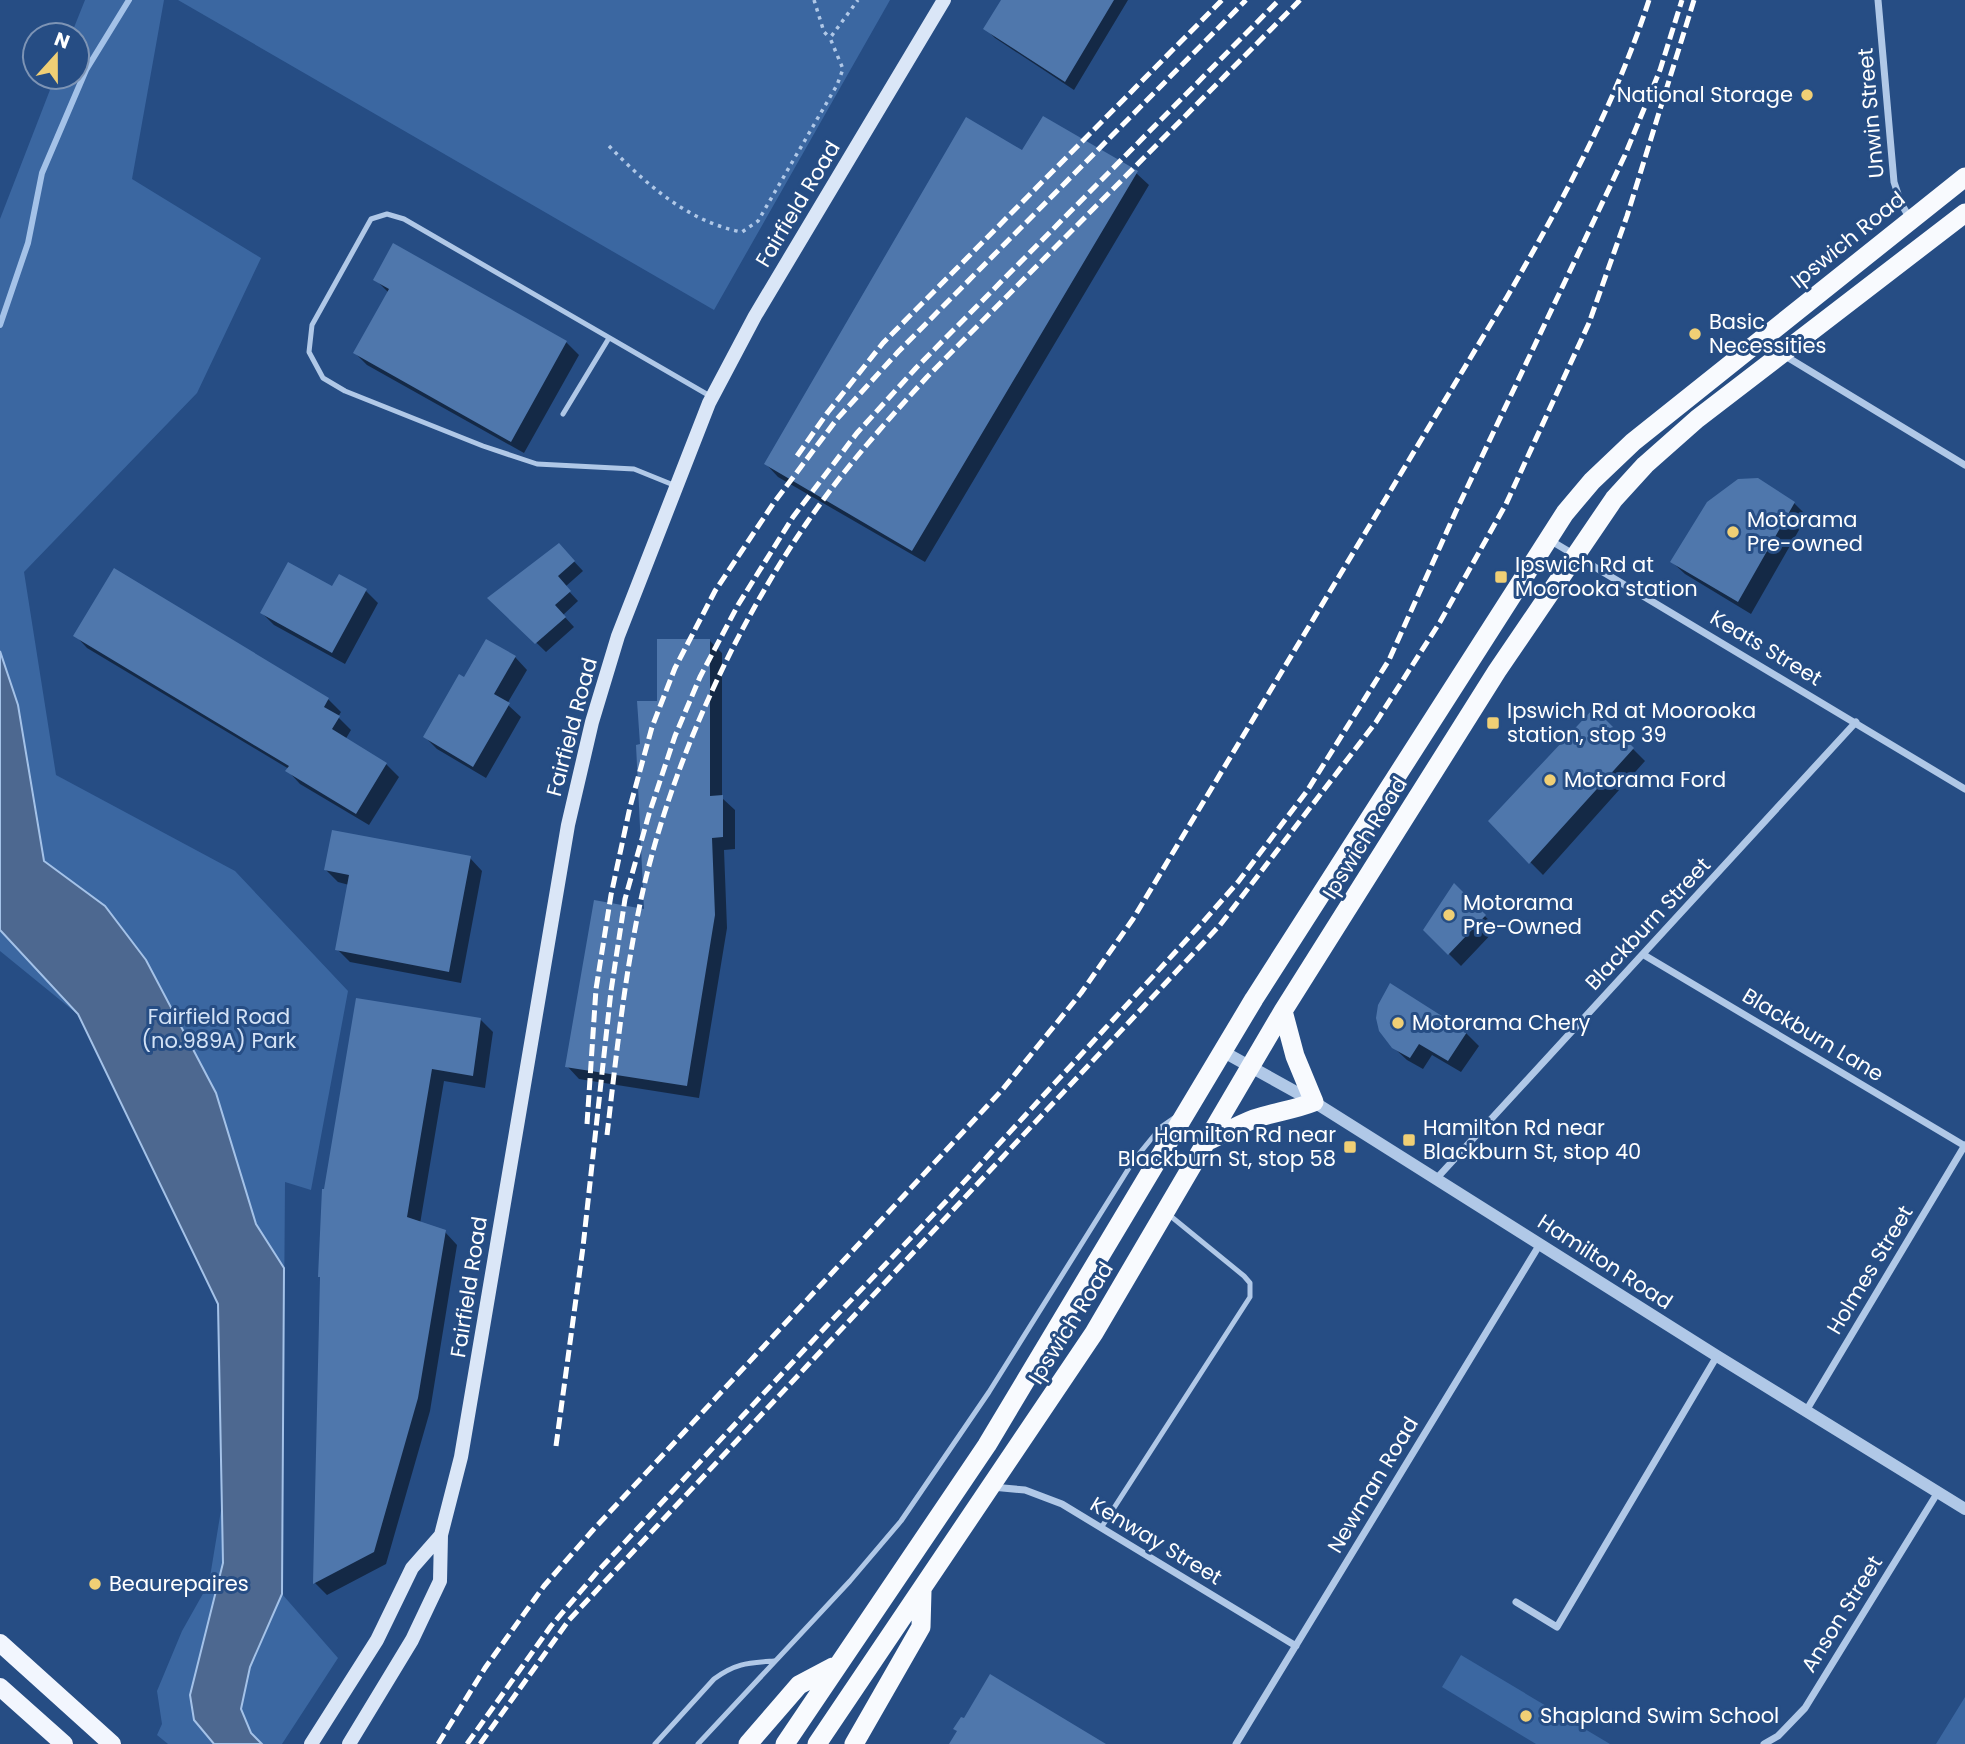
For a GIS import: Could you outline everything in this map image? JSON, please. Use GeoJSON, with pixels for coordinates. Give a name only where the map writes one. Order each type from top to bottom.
{"type":"FeatureCollection","features":[{"type":"Feature","properties":{"kind":"highway","name":"Ipswich Road"},"geometry":{"type":"LineString","coordinates":[[785,1744],[987,1445],[1222,1051],[1564,513],[1592,481],[1633,442],[1965,177]]}},
{"type":"Feature","properties":{"kind":"highway","name":"Ipswich Road"},"geometry":{"type":"LineString","coordinates":[[817,1744],[1094,1333],[1283,1011],[1490,682],[1614,499],[1644,466],[1697,419],[1965,213]]}},
{"type":"Feature","properties":{"kind":"highway"},"geometry":{"type":"LineString","coordinates":[[1208,1141],[1251,1120],[1295,1110],[1314,1102],[1295,1056],[1283,1011]]}},
{"type":"Feature","properties":{"kind":"highway"},"geometry":{"type":"LineString","coordinates":[[854,1744],[921,1627],[922,1590]]}},
{"type":"Feature","properties":{"kind":"highway"},"geometry":{"type":"LineString","coordinates":[[748,1744],[799,1685],[837,1665]]}},
{"type":"Feature","properties":{"kind":"main road","name":"Fairfield Road"},"geometry":{"type":"LineString","coordinates":[[349,1744],[412,1640],[440,1581],[441,1535],[465,1437],[568,825],[592,722],[618,636],[712,398],[755,316],[944,0]]}},
{"type":"Feature","properties":{"kind":"main road","name":"Fairfield Road"},"geometry":{"type":"LineString","coordinates":[[311,1744],[377,1640],[412,1568],[441,1535]]}},
{"type":"Feature","properties":{"kind":"main road"},"geometry":{"type":"LineString","coordinates":[[0,1643],[112,1744]]}},
{"type":"Feature","properties":{"kind":"main road"},"geometry":{"type":"LineString","coordinates":[[0,1687],[64,1744]]}},
{"type":"Feature","properties":{"kind":"street","name":"Unwin Street"},"geometry":{"type":"LineString","coordinates":[[1878,0],[1894,181],[1900,203],[1910,219]]}},
{"type":"Feature","properties":{"kind":"street"},"geometry":{"type":"LineString","coordinates":[[1781,354],[1965,466]]}},
{"type":"Feature","properties":{"kind":"street","name":"Keats Street"},"geometry":{"type":"LineString","coordinates":[[1548,538],[1965,789]]}},
{"type":"Feature","properties":{"kind":"street","name":"Blackburn Street"},"geometry":{"type":"LineString","coordinates":[[1437,1178],[1856,722]]}},
{"type":"Feature","properties":{"kind":"street","name":"Blackburn Lane"},"geometry":{"type":"LineString","coordinates":[[1644,955],[1965,1146]]}},
{"type":"Feature","properties":{"kind":"street","name":"Hamilton Road"},"geometry":{"type":"LineString","coordinates":[[1222,1051],[1314,1102],[1806,1412],[1965,1508]]}},
{"type":"Feature","properties":{"kind":"street","name":"Holmes Street"},"geometry":{"type":"LineString","coordinates":[[1806,1412],[1965,1146]]}},
{"type":"Feature","properties":{"kind":"street","name":"Newman Road"},"geometry":{"type":"LineString","coordinates":[[1236,1744],[1540,1244]]}},
{"type":"Feature","properties":{"kind":"street"},"geometry":{"type":"LineString","coordinates":[[1516,1602],[1557,1627],[1717,1356]]}},
{"type":"Feature","properties":{"kind":"street","name":"Kenway Street"},"geometry":{"type":"LineString","coordinates":[[991,1487],[1038,1493],[1062,1504],[1296,1646]]}},
{"type":"Feature","properties":{"kind":"street","name":"Anson Street"},"geometry":{"type":"LineString","coordinates":[[1765,1744],[1778,1737],[1805,1708],[1938,1492]]}},
{"type":"Feature","properties":{"kind":"lane"},"geometry":{"type":"LineString","coordinates":[[676,486],[635,469],[537,464],[483,446],[345,390],[323,378],[309,352],[312,325],[371,219],[387,215],[404,219],[712,398]]}},
{"type":"Feature","properties":{"kind":"lane"},"geometry":{"type":"LineString","coordinates":[[563,414],[609,338]]}},
{"type":"Feature","properties":{"kind":"lane","name":"Ipswich Road"},"geometry":{"type":"LineString","coordinates":[[698,1744],[867,1562],[901,1521],[989,1392],[1134,1160],[1161,1127],[1188,1108]]}},
{"type":"Feature","properties":{"kind":"lane"},"geometry":{"type":"LineString","coordinates":[[1101,1528],[1250,1297],[1250,1283],[1244,1276],[1166,1212]]}},
{"type":"Feature","properties":{"kind":"lane"},"geometry":{"type":"LineString","coordinates":[[655,1744],[714,1679],[725,1671],[747,1663],[775,1661]]}},
{"type":"Feature","properties":{"kind":"path"},"geometry":{"type":"LineString","coordinates":[[609,146],[630,168],[680,207],[727,229],[742,232],[758,221],[837,86],[843,69],[830,38],[824,32],[814,0]]}},
{"type":"Feature","properties":{"kind":"path"},"geometry":{"type":"LineString","coordinates":[[830,38],[858,0]]}},
{"type":"Feature","properties":{"kind":"green space","name":"Fairfield Road (no.989A) Park"},"geometry":{"type":"Polygon","coordinates":[[[85,0],[164,0],[132,179],[261,258],[197,393],[24,572],[56,775],[235,871],[348,991],[311,1190],[285,1182],[282,1594],[338,1658],[282,1744],[168,1744],[157,1735],[162,1724],[157,1691],[182,1631],[209,1583],[223,1498],[218,1304],[81,1017],[0,951],[0,219],[50,91],[91,91],[91,21],[77,21],[85,0]]]}},
{"type":"Feature","properties":{"kind":"green space"},"geometry":{"type":"Polygon","coordinates":[[[178,0],[890,0],[714,310],[178,0]]]}},
{"type":"Feature","properties":{"kind":"green space","name":"Shapland Swim School"},"geometry":{"type":"Polygon","coordinates":[[[1461,1655],[1610,1744],[1536,1744],[1442,1687],[1461,1655]]]}},
{"type":"Feature","properties":{"kind":"green space"},"geometry":{"type":"Polygon","coordinates":[[[1965,1697],[1965,1744],[1936,1744],[1965,1697]]]}},
{"type":"Feature","properties":{"kind":"shaded area"},"geometry":{"type":"Polygon","coordinates":[[[0,651],[18,705],[44,861],[105,906],[146,960],[216,1093],[256,1224],[284,1268],[282,1594],[250,1667],[241,1709],[251,1733],[262,1744],[214,1744],[194,1720],[190,1695],[223,1563],[218,1304],[78,1014],[0,930],[0,651]]]}},
{"type":"Feature","properties":{"kind":"building"},"geometry":{"type":"Polygon","coordinates":[[[1001,0],[1114,0],[1065,82],[983,29],[1001,0]]]}},
{"type":"Feature","properties":{"kind":"building"},"geometry":{"type":"Polygon","coordinates":[[[1043,116],[1138,171],[912,551],[764,464],[966,117],[1022,150],[1043,116]]]}},
{"type":"Feature","properties":{"kind":"building"},"geometry":{"type":"Polygon","coordinates":[[[393,243],[567,341],[511,442],[353,353],[389,289],[373,280],[393,243]]]}},
{"type":"Feature","properties":{"kind":"building","name":"Motorama Pre-owned"},"geometry":{"type":"Polygon","coordinates":[[[1758,478],[1795,502],[1738,602],[1670,562],[1707,502],[1738,479],[1758,478]]]}},
{"type":"Feature","properties":{"kind":"building"},"geometry":{"type":"Polygon","coordinates":[[[559,543],[575,561],[558,576],[571,591],[555,605],[566,617],[535,644],[487,598],[559,543]]]}},
{"type":"Feature","properties":{"kind":"building"},"geometry":{"type":"Polygon","coordinates":[[[288,562],[332,586],[339,574],[367,589],[332,653],[260,613],[288,562]]]}},
{"type":"Feature","properties":{"kind":"building"},"geometry":{"type":"Polygon","coordinates":[[[114,568],[329,698],[324,707],[340,716],[332,729],[387,763],[356,814],[285,771],[289,766],[73,636],[114,568]]]}},
{"type":"Feature","properties":{"kind":"building"},"geometry":{"type":"Polygon","coordinates":[[[486,639],[516,656],[494,694],[510,703],[473,767],[423,737],[459,674],[464,677],[486,639]]]}},
{"type":"Feature","properties":{"kind":"building"},"geometry":{"type":"Polygon","coordinates":[[[657,639],[710,639],[710,796],[723,795],[723,837],[712,838],[715,915],[687,1086],[565,1067],[594,900],[644,909],[636,745],[640,744],[637,701],[657,701],[657,639]]]}},
{"type":"Feature","properties":{"kind":"building"},"geometry":{"type":"Polygon","coordinates":[[[1594,708],[1634,748],[1529,864],[1488,821],[1594,708]]]}},
{"type":"Feature","properties":{"kind":"building"},"geometry":{"type":"Polygon","coordinates":[[[332,830],[471,856],[449,972],[335,950],[349,875],[324,870],[332,830]]]}},
{"type":"Feature","properties":{"kind":"building"},"geometry":{"type":"Polygon","coordinates":[[[1454,883],[1486,915],[1448,955],[1423,930],[1454,883]]]}},
{"type":"Feature","properties":{"kind":"building"},"geometry":{"type":"Polygon","coordinates":[[[1390,983],[1467,1032],[1448,1061],[1419,1044],[1410,1058],[1392,1048],[1379,1031],[1376,1018],[1378,1005],[1390,983]]]}},
{"type":"Feature","properties":{"kind":"building"},"geometry":{"type":"Polygon","coordinates":[[[356,998],[481,1018],[473,1076],[432,1069],[407,1217],[446,1230],[418,1398],[374,1552],[313,1584],[322,1189],[356,998]]]}},
{"type":"Feature","properties":{"kind":"building"},"geometry":{"type":"Polygon","coordinates":[[[990,1674],[1106,1744],[949,1744],[957,1731],[953,1729],[961,1717],[964,1718],[990,1674]]]}},
{"type":"Feature","properties":{"kind":"waterway"},"geometry":{"type":"LineString","coordinates":[[0,325],[28,243],[42,173],[86,70],[129,0]]}},
{"type":"Feature","properties":{"kind":"railway"},"geometry":{"type":"LineString","coordinates":[[797,456],[883,343],[1222,0]]}},
{"type":"Feature","properties":{"kind":"railway"},"geometry":{"type":"LineString","coordinates":[[587,1124],[596,989],[611,895],[630,807],[652,727],[675,668],[715,591],[773,504],[837,419],[898,352],[1246,0]]}},
{"type":"Feature","properties":{"kind":"railway"},"geometry":{"type":"LineString","coordinates":[[556,1446],[583,1247],[611,991],[625,899],[675,736],[700,677],[738,605],[793,517],[857,433],[916,368],[1279,0]]}},
{"type":"Feature","properties":{"kind":"railway"},"geometry":{"type":"LineString","coordinates":[[607,1135],[629,961],[652,855],[667,806],[705,706],[752,611],[778,566],[834,485],[927,377],[1300,0]]}},
{"type":"Feature","properties":{"kind":"railway"},"geometry":{"type":"LineString","coordinates":[[438,1744],[485,1668],[544,1586],[1003,1089],[1081,993],[1133,919],[1507,297],[1567,189],[1604,115],[1649,0]]}},
{"type":"Feature","properties":{"kind":"railway"},"geometry":{"type":"LineString","coordinates":[[467,1744],[551,1626],[598,1571],[952,1195],[1202,923],[1238,882],[1307,791],[1389,660],[1457,509],[1625,155],[1660,70],[1682,0]]}},
{"type":"Feature","properties":{"kind":"railway"},"geometry":{"type":"LineString","coordinates":[[480,1744],[569,1620],[1220,925],[1376,722],[1440,622],[1506,504],[1589,323],[1627,216],[1694,0]]}},
{"type":"Feature","properties":{"kind":"place","name":"National Storage"},"geometry":{"type":"Point","coordinates":[1807,95]}},
{"type":"Feature","properties":{"kind":"place","name":"Basic Necessities"},"geometry":{"type":"Point","coordinates":[1695,334]}},
{"type":"Feature","properties":{"kind":"place","name":"Motorama Pre-owned"},"geometry":{"type":"Point","coordinates":[1733,532]}},
{"type":"Feature","properties":{"kind":"place","name":"Ipswich Rd at Moorooka station"},"geometry":{"type":"Point","coordinates":[1501,577]}},
{"type":"Feature","properties":{"kind":"place","name":"Ipswich Rd at Moorooka station, stop 39"},"geometry":{"type":"Point","coordinates":[1493,723]}},
{"type":"Feature","properties":{"kind":"place","name":"Motorama Ford"},"geometry":{"type":"Point","coordinates":[1550,780]}},
{"type":"Feature","properties":{"kind":"place","name":"Motorama Pre-Owned"},"geometry":{"type":"Point","coordinates":[1449,915]}},
{"type":"Feature","properties":{"kind":"place","name":"Motorama Chery"},"geometry":{"type":"Point","coordinates":[1398,1023]}},
{"type":"Feature","properties":{"kind":"place","name":"Hamilton Rd near Blackburn St, stop 40"},"geometry":{"type":"Point","coordinates":[1409,1140]}},
{"type":"Feature","properties":{"kind":"place","name":"Hamilton Rd near Blackburn St, stop 58"},"geometry":{"type":"Point","coordinates":[1350,1147]}},
{"type":"Feature","properties":{"kind":"place","name":"Beaurepaires"},"geometry":{"type":"Point","coordinates":[95,1584]}},
{"type":"Feature","properties":{"kind":"place","name":"Shapland Swim School"},"geometry":{"type":"Point","coordinates":[1526,1716]}}]}
